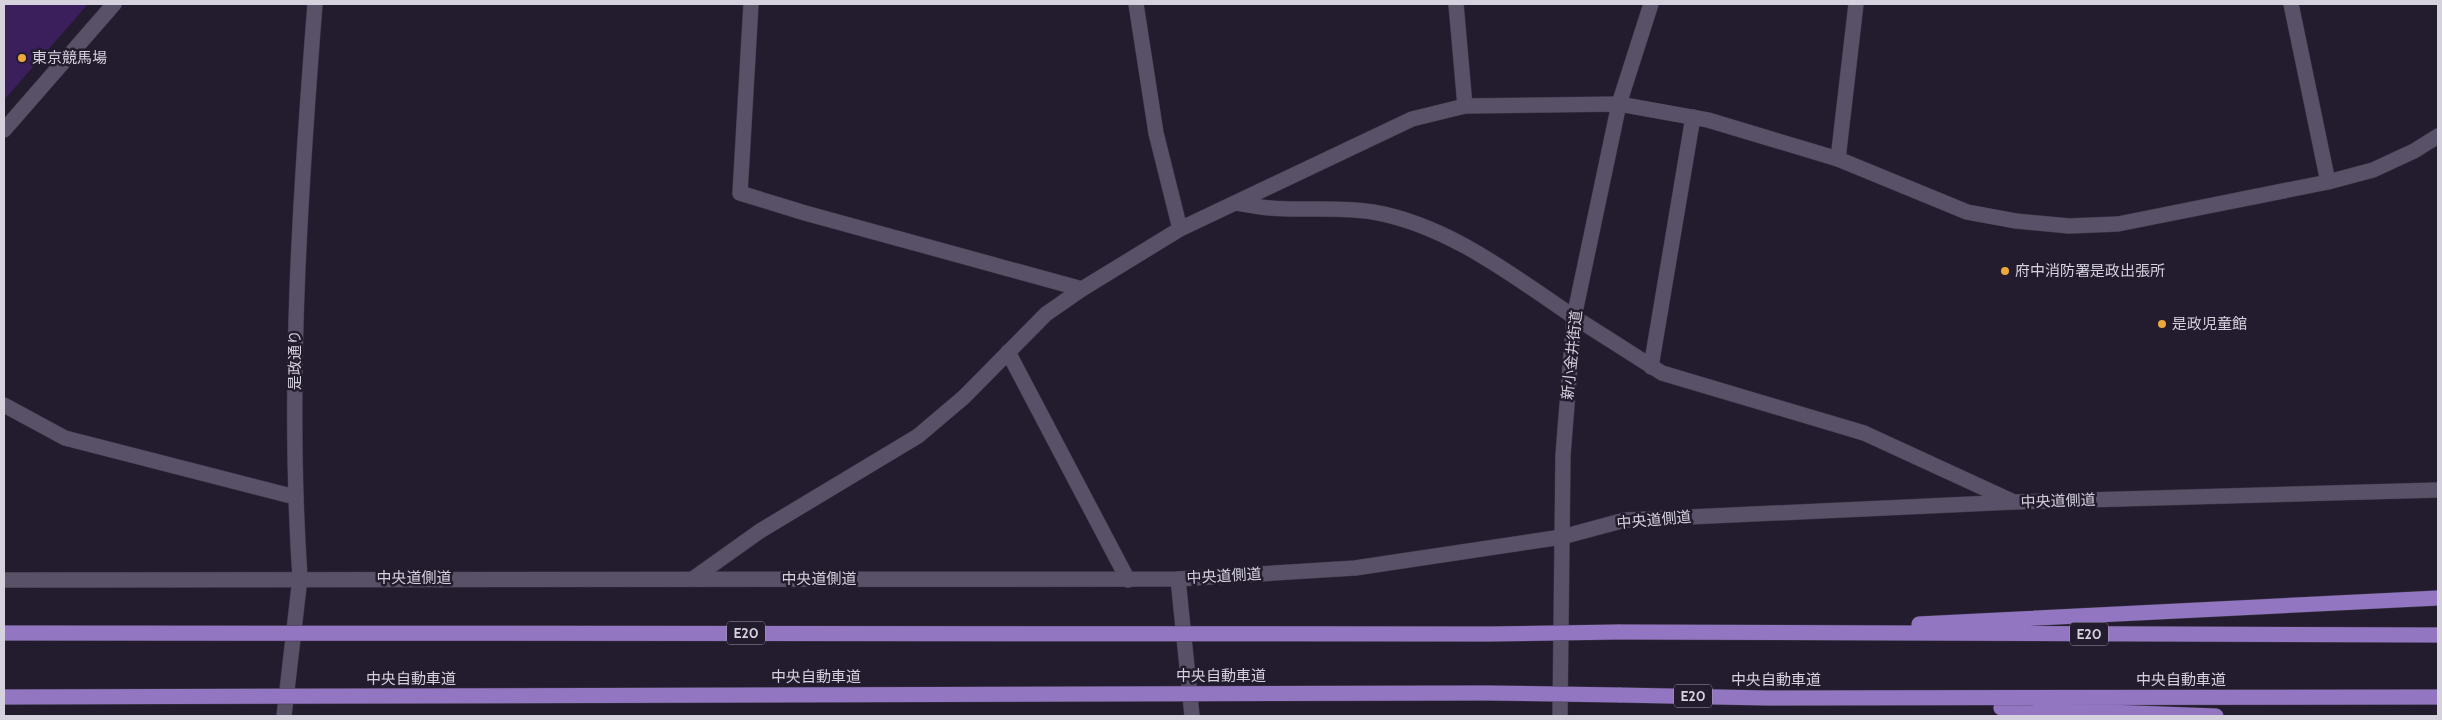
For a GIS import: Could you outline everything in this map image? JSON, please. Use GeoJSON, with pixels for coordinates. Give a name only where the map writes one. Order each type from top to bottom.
{"type":"FeatureCollection","features":[{"type":"Feature","properties":{"kind":"highway"},"geometry":{"type":"LineString","coordinates":[[1740,633],[2438,598]]}},
{"type":"Feature","properties":{"kind":"highway","name":"E20"},"geometry":{"type":"LineString","coordinates":[[4,633],[1489,634],[1618,632],[2438,635]]}},
{"type":"Feature","properties":{"kind":"highway","name":"中央自動車道"},"geometry":{"type":"LineString","coordinates":[[4,697],[1457,693],[1767,698],[2438,698]]}},
{"type":"Feature","properties":{"kind":"highway"},"geometry":{"type":"LineString","coordinates":[[1767,698],[2216,716]]}},
{"type":"Feature","properties":{"kind":"street"},"geometry":{"type":"LineString","coordinates":[[4,130],[114,4]]}},
{"type":"Feature","properties":{"kind":"street","name":"是政通り"},"geometry":{"type":"LineString","coordinates":[[284,716],[300,578],[295,497],[296,300],[302,160],[315,4]]}},
{"type":"Feature","properties":{"kind":"street"},"geometry":{"type":"LineString","coordinates":[[751,4],[740,193],[805,214],[1082,289]]}},
{"type":"Feature","properties":{"kind":"street"},"geometry":{"type":"LineString","coordinates":[[1136,4],[1156,133],[1180,229]]}},
{"type":"Feature","properties":{"kind":"street"},"geometry":{"type":"LineString","coordinates":[[1456,4],[1465,106]]}},
{"type":"Feature","properties":{"kind":"street","name":"新小金井街道"},"geometry":{"type":"LineString","coordinates":[[1560,716],[1563,455],[1574,317],[1619,104],[1651,4]]}},
{"type":"Feature","properties":{"kind":"street"},"geometry":{"type":"LineString","coordinates":[[1838,159],[1856,4]]}},
{"type":"Feature","properties":{"kind":"street"},"geometry":{"type":"LineString","coordinates":[[2291,4],[2328,182]]}},
{"type":"Feature","properties":{"kind":"street"},"geometry":{"type":"LineString","coordinates":[[694,578],[760,531],[918,436],[964,397],[1046,314],[1082,289],[1180,229],[1412,119],[1465,106],[1619,104],[1692,117],[1838,159],[1967,212],[2016,221],[2069,226],[2118,224],[2328,182],[2374,170],[2414,151],[2438,136]]}},
{"type":"Feature","properties":{"kind":"street"},"geometry":{"type":"LineString","coordinates":[[1651,367],[1692,117]]}},
{"type":"Feature","properties":{"kind":"street"},"geometry":{"type":"LineString","coordinates":[[1236,203],[1270,208],[1329,208],[1372,212],[1411,221],[1475,252],[1662,373],[1864,433],[2014,502]]}},
{"type":"Feature","properties":{"kind":"street"},"geometry":{"type":"LineString","coordinates":[[1008,352],[1128,580]]}},
{"type":"Feature","properties":{"kind":"street"},"geometry":{"type":"LineString","coordinates":[[4,405],[65,438],[295,497]]}},
{"type":"Feature","properties":{"kind":"street","name":"中央道側道"},"geometry":{"type":"LineString","coordinates":[[4,580],[300,578],[1178,579],[1355,568],[1562,537],[1625,520],[2014,502],[2438,490]]}},
{"type":"Feature","properties":{"kind":"street"},"geometry":{"type":"LineString","coordinates":[[1178,579],[1192,716]]}},
{"type":"Feature","properties":{"kind":"shaded area","name":"東京競馬場"},"geometry":{"type":"Polygon","coordinates":[[[4,4],[88,4],[4,100],[4,4]]]}},
{"type":"Feature","properties":{"kind":"place","name":"東京競馬場"},"geometry":{"type":"Point","coordinates":[22,58]}},
{"type":"Feature","properties":{"kind":"place","name":"府中消防署是政出張所"},"geometry":{"type":"Point","coordinates":[2005,271]}},
{"type":"Feature","properties":{"kind":"place","name":"是政児童館"},"geometry":{"type":"Point","coordinates":[2162,324]}}]}
